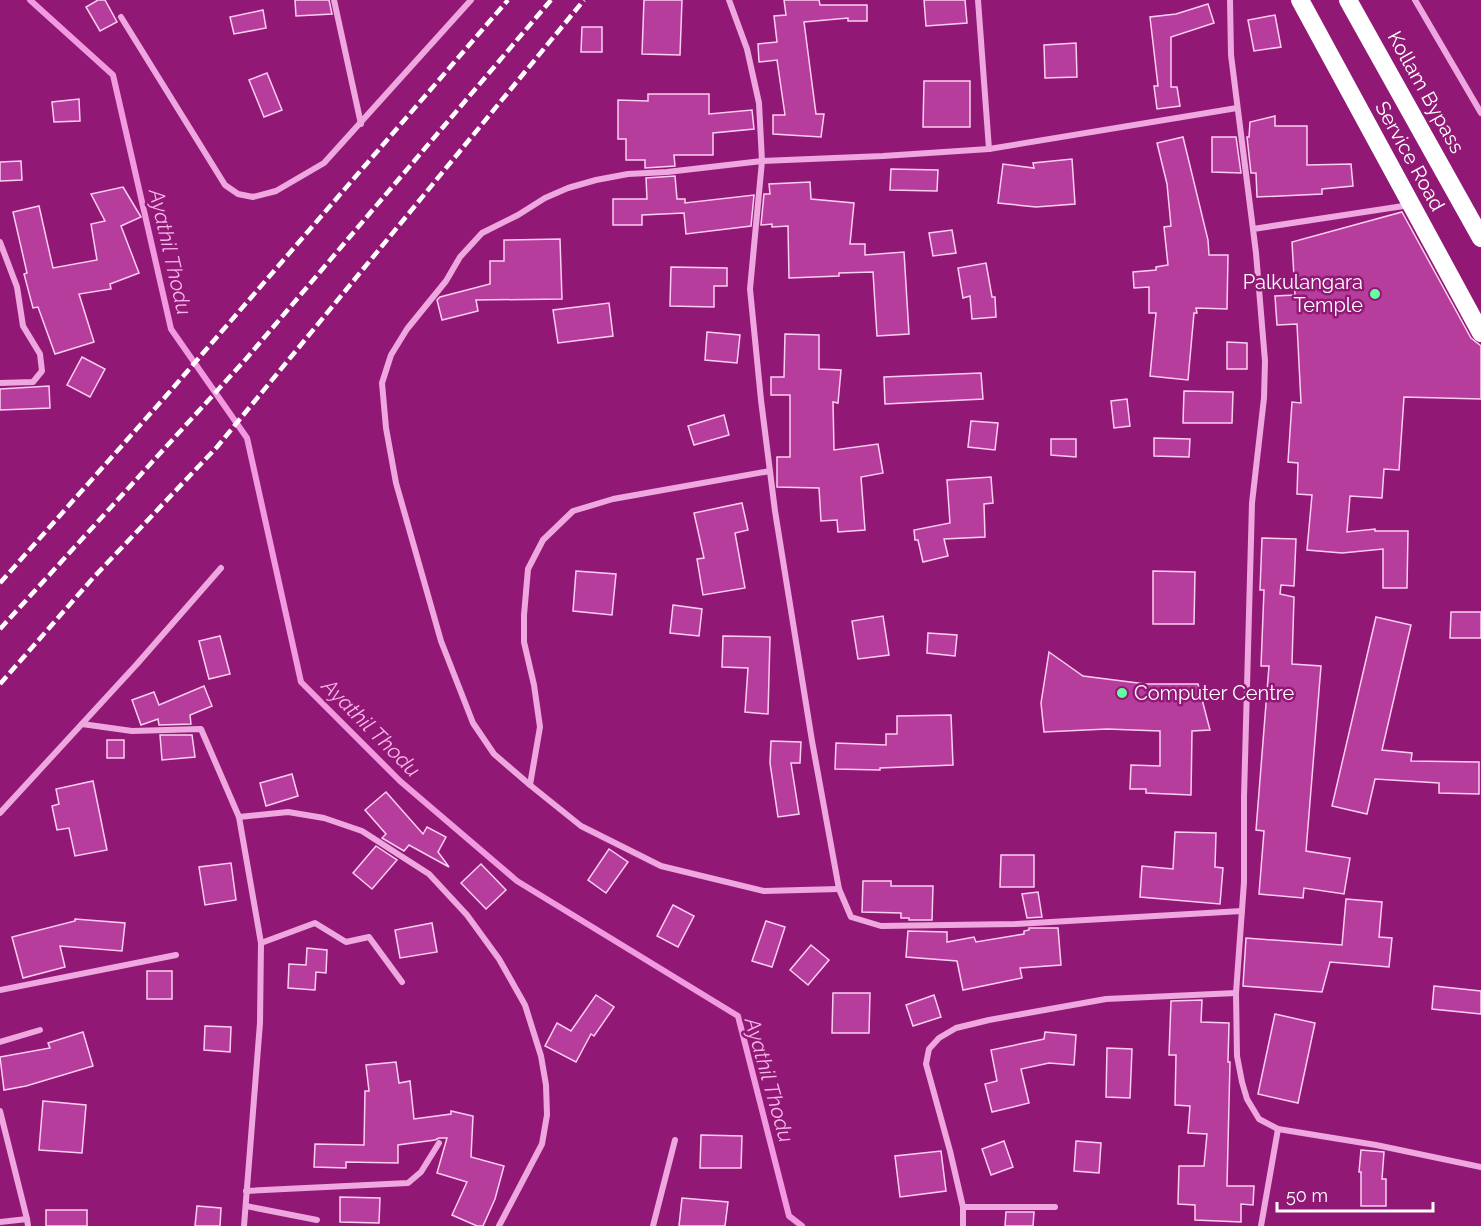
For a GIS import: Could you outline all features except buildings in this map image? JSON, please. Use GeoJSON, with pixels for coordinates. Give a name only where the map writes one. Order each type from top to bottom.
{"type":"FeatureCollection","features":[{"type":"Feature","properties":{"kind":"highway","name":"Service Road"},"geometry":{"type":"LineString","coordinates":[[1300,0],[1481,333]]}},
{"type":"Feature","properties":{"kind":"highway","name":"Kollam Bypass"},"geometry":{"type":"LineString","coordinates":[[1348,0],[1481,238]]}},
{"type":"Feature","properties":{"kind":"street"},"geometry":{"type":"LineString","coordinates":[[334,0],[361,124]]}},
{"type":"Feature","properties":{"kind":"street"},"geometry":{"type":"LineString","coordinates":[[121,17],[225,185],[238,194],[253,197],[276,191],[324,163],[471,0]]}},
{"type":"Feature","properties":{"kind":"street"},"geometry":{"type":"LineString","coordinates":[[729,0],[747,50],[759,103],[762,161],[750,288],[770,471],[812,741],[839,890],[851,917],[881,926],[1015,924],[1242,911]]}},
{"type":"Feature","properties":{"kind":"street"},"geometry":{"type":"LineString","coordinates":[[978,0],[989,148]]}},
{"type":"Feature","properties":{"kind":"street"},"geometry":{"type":"LineString","coordinates":[[1230,0],[1231,56],[1253,230],[1265,370],[1252,502],[1244,882],[1236,993],[1237,1056],[1247,1099],[1259,1119],[1278,1129],[1376,1145],[1481,1167]]}},
{"type":"Feature","properties":{"kind":"street"},"geometry":{"type":"LineString","coordinates":[[1415,0],[1481,113]]}},
{"type":"Feature","properties":{"kind":"street"},"geometry":{"type":"LineString","coordinates":[[839,890],[764,891],[661,866],[582,825],[530,785],[494,753],[473,723],[441,641],[396,483],[386,428],[382,383],[391,355],[407,329],[446,281],[460,257],[482,233],[518,215],[544,198],[568,188],[618,176],[762,161],[883,156],[989,148],[1237,108]]}},
{"type":"Feature","properties":{"kind":"street"},"geometry":{"type":"LineString","coordinates":[[1253,230],[1411,205]]}},
{"type":"Feature","properties":{"kind":"street"},"geometry":{"type":"LineString","coordinates":[[0,242],[17,287],[23,326],[40,354],[42,371],[33,382],[0,383]]}},
{"type":"Feature","properties":{"kind":"street"},"geometry":{"type":"LineString","coordinates":[[530,785],[540,727],[534,685],[524,642],[524,615],[528,569],[543,540],[573,511],[613,499],[770,471]]}},
{"type":"Feature","properties":{"kind":"street"},"geometry":{"type":"LineString","coordinates":[[0,813],[221,568]]}},
{"type":"Feature","properties":{"kind":"street"},"geometry":{"type":"LineString","coordinates":[[82,724],[132,731],[201,729],[239,817],[261,943],[260,1023],[244,1226]]}},
{"type":"Feature","properties":{"kind":"street"},"geometry":{"type":"LineString","coordinates":[[239,817],[288,812],[324,818],[362,831],[429,874],[467,915],[499,959],[525,1005],[541,1056],[546,1085],[547,1115],[542,1144],[499,1226]]}},
{"type":"Feature","properties":{"kind":"street"},"geometry":{"type":"LineString","coordinates":[[261,943],[315,923],[346,942],[369,937],[402,982]]}},
{"type":"Feature","properties":{"kind":"street"},"geometry":{"type":"LineString","coordinates":[[0,990],[176,955]]}},
{"type":"Feature","properties":{"kind":"street"},"geometry":{"type":"LineString","coordinates":[[963,1226],[963,1207],[927,1065],[929,1049],[939,1038],[956,1028],[989,1020],[1106,999],[1236,993]]}},
{"type":"Feature","properties":{"kind":"street"},"geometry":{"type":"LineString","coordinates":[[0,1042],[40,1030]]}},
{"type":"Feature","properties":{"kind":"street"},"geometry":{"type":"LineString","coordinates":[[0,1111],[28,1222],[0,1222]]}},
{"type":"Feature","properties":{"kind":"street"},"geometry":{"type":"LineString","coordinates":[[1261,1226],[1278,1129]]}},
{"type":"Feature","properties":{"kind":"street"},"geometry":{"type":"LineString","coordinates":[[653,1226],[675,1140]]}},
{"type":"Feature","properties":{"kind":"street"},"geometry":{"type":"LineString","coordinates":[[246,1191],[408,1183],[421,1172],[439,1143]]}},
{"type":"Feature","properties":{"kind":"street"},"geometry":{"type":"LineString","coordinates":[[246,1206],[317,1220]]}},
{"type":"Feature","properties":{"kind":"street"},"geometry":{"type":"LineString","coordinates":[[963,1207],[1055,1207]]}},
{"type":"Feature","properties":{"kind":"waterway","name":"Ayathil Thodu"},"geometry":{"type":"LineString","coordinates":[[30,0],[113,75],[171,329],[247,438],[301,682],[400,781],[517,881],[738,1016],[789,1216],[802,1226]]}},
{"type":"Feature","properties":{"kind":"railway"},"geometry":{"type":"LineString","coordinates":[[0,583],[166,396],[508,0]]}},
{"type":"Feature","properties":{"kind":"railway"},"geometry":{"type":"LineString","coordinates":[[0,629],[246,359],[551,0]]}},
{"type":"Feature","properties":{"kind":"railway"},"geometry":{"type":"LineString","coordinates":[[0,684],[93,578],[217,447],[584,0]]}},
{"type":"Feature","properties":{"kind":"place","name":"Palkulangara Temple"},"geometry":{"type":"Point","coordinates":[1375,294]}},
{"type":"Feature","properties":{"kind":"place","name":"Computer Centre"},"geometry":{"type":"Point","coordinates":[1122,693]}}]}
